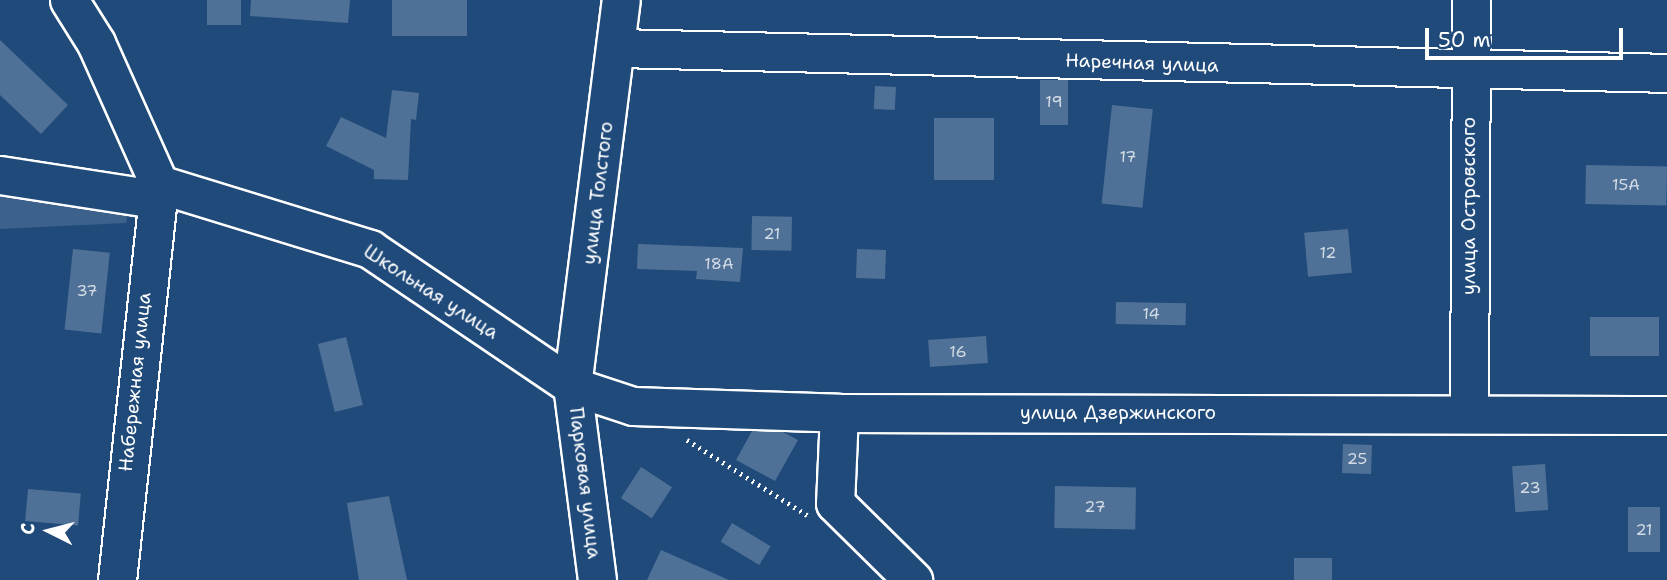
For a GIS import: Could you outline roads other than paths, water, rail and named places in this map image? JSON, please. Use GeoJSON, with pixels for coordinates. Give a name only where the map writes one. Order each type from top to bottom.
{"type":"FeatureCollection","features":[{"type":"Feature","properties":{"kind":"street"},"geometry":{"type":"LineString","coordinates":[[69,0],[96,43],[157,191]]}},
{"type":"Feature","properties":{"kind":"street","name":"улица Толстого"},"geometry":{"type":"LineString","coordinates":[[572,386],[621,0]]}},
{"type":"Feature","properties":{"kind":"street","name":"улица Островского"},"geometry":{"type":"LineString","coordinates":[[1469,412],[1471,0]]}},
{"type":"Feature","properties":{"kind":"street","name":"Наречная улица"},"geometry":{"type":"LineString","coordinates":[[617,48],[1470,72],[1667,73]]}},
{"type":"Feature","properties":{"kind":"street","name":"Школьная улица"},"geometry":{"type":"LineString","coordinates":[[0,175],[157,191],[370,249],[572,386]]}},
{"type":"Feature","properties":{"kind":"street","name":"Набережная улица"},"geometry":{"type":"LineString","coordinates":[[117,580],[157,191]]}},
{"type":"Feature","properties":{"kind":"street","name":"улица Дзержинского"},"geometry":{"type":"LineString","coordinates":[[572,386],[632,406],[839,413],[1469,412],[1667,415]]}},
{"type":"Feature","properties":{"kind":"street","name":"Парковая улица"},"geometry":{"type":"LineString","coordinates":[[572,386],[597,580]]}},
{"type":"Feature","properties":{"kind":"street"},"geometry":{"type":"LineString","coordinates":[[839,413],[835,503],[913,580]]}}]}
